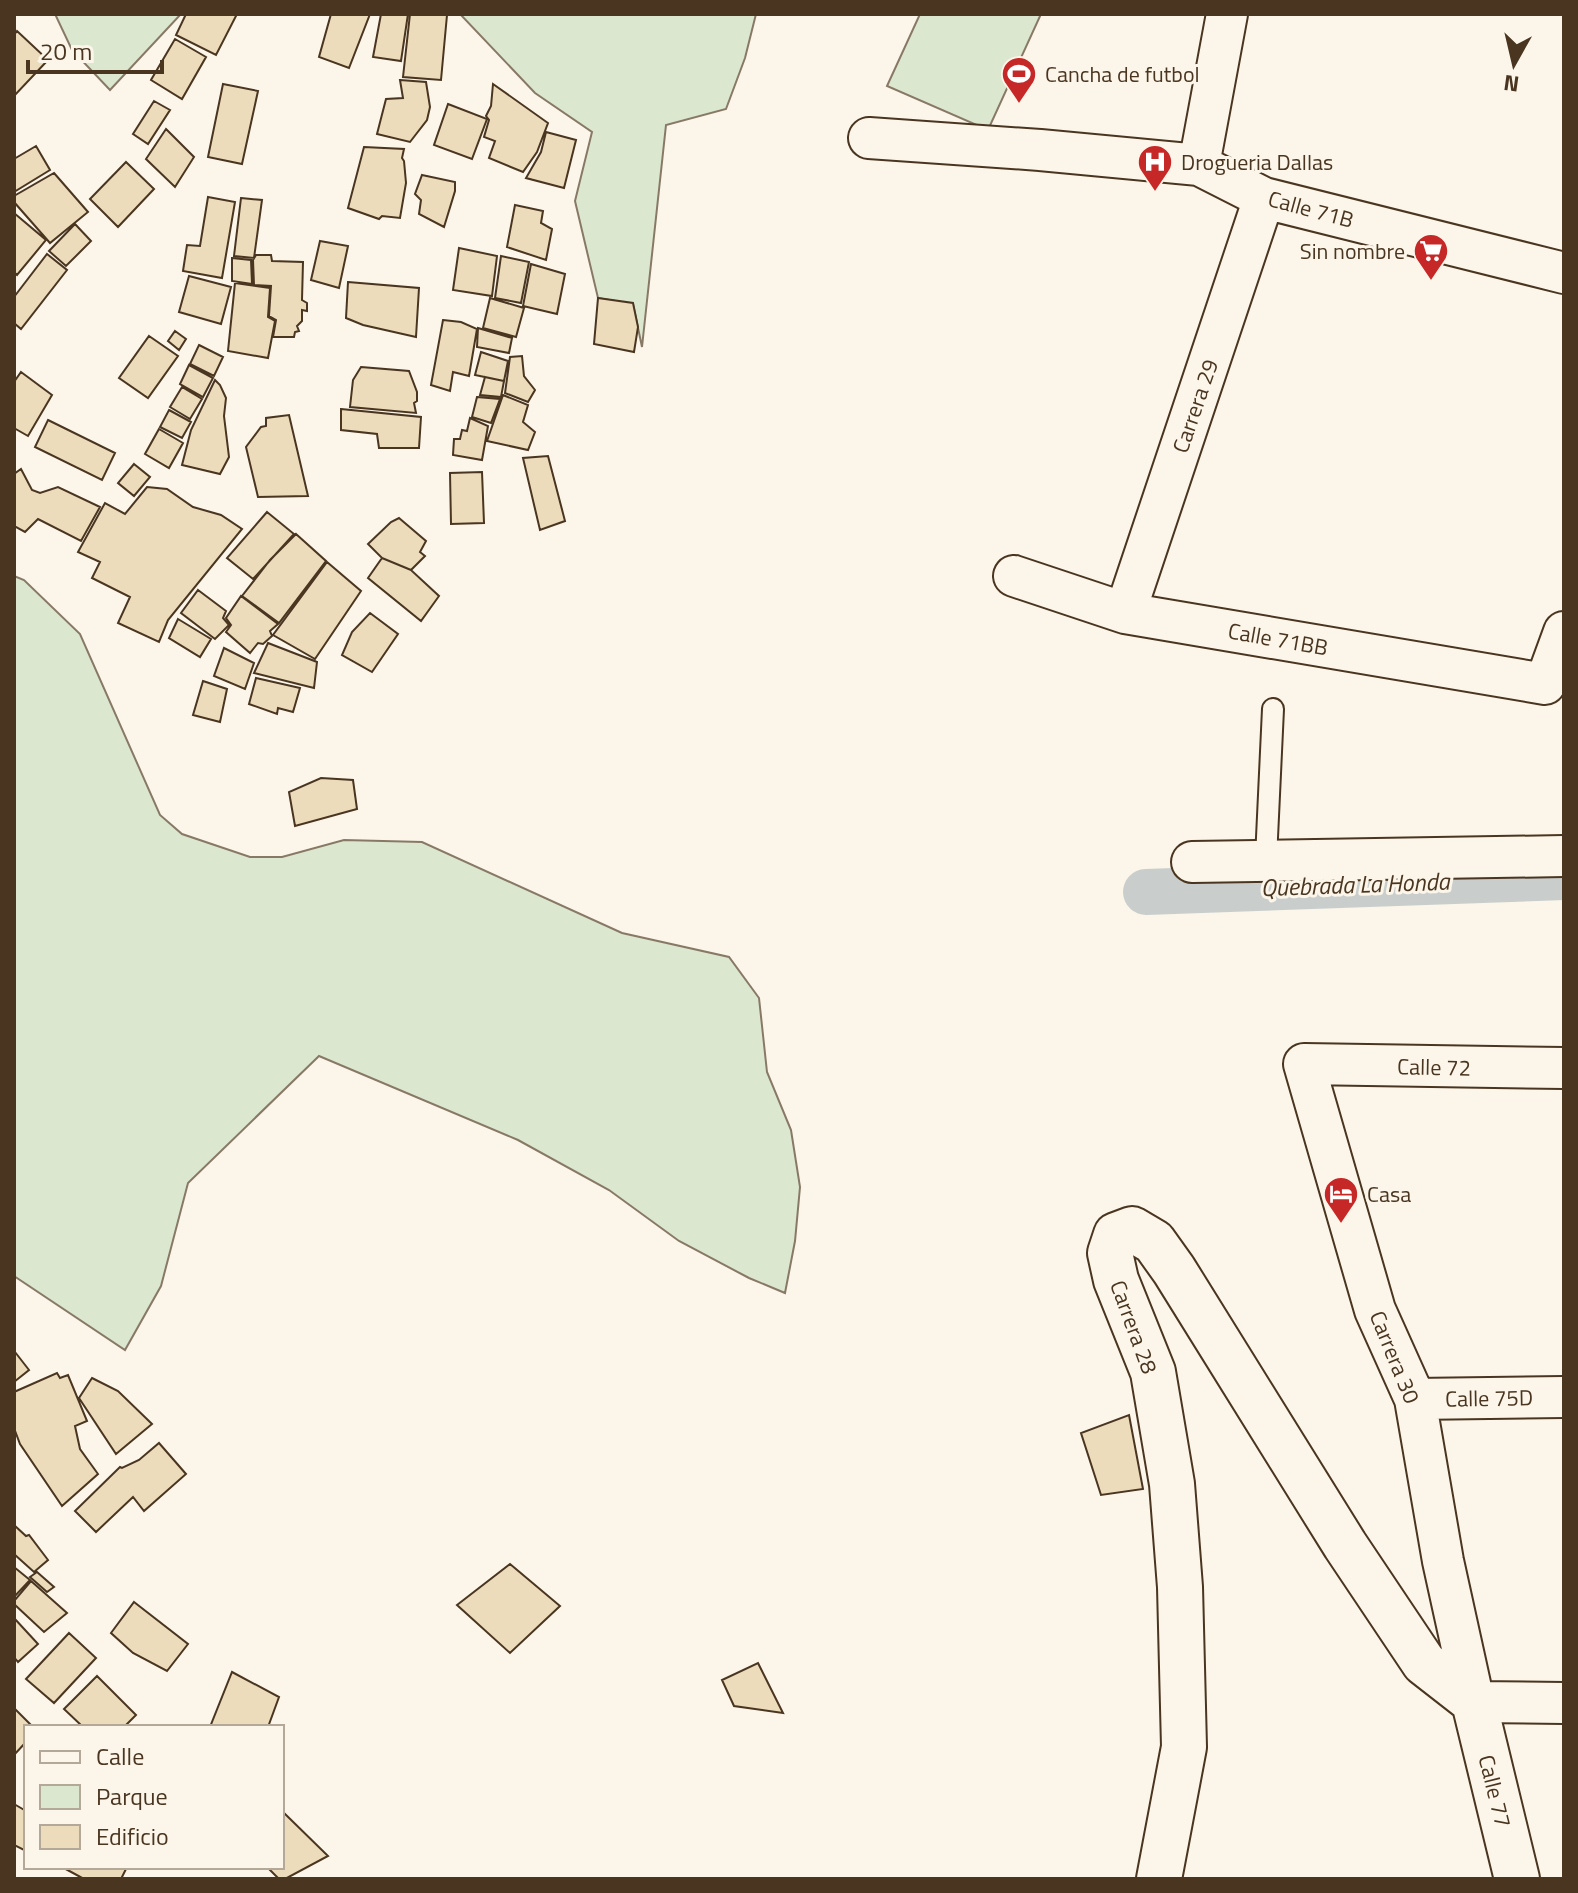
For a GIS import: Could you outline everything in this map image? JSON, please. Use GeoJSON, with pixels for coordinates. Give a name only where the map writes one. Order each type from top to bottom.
{"type":"FeatureCollection","features":[{"type":"Feature","properties":{"kind":"street"},"geometry":{"type":"LineString","coordinates":[[1199,165],[1227,14]]}},
{"type":"Feature","properties":{"kind":"street","name":"Calle 71B"},"geometry":{"type":"LineString","coordinates":[[869,138],[1199,165],[1264,198],[1564,273]]}},
{"type":"Feature","properties":{"kind":"street","name":"Carrera 29"},"geometry":{"type":"LineString","coordinates":[[1125,613],[1264,198]]}},
{"type":"Feature","properties":{"kind":"street","name":"Calle 71BB"},"geometry":{"type":"LineString","coordinates":[[1014,576],[1125,613],[1545,684],[1564,634]]}},
{"type":"Feature","properties":{"kind":"street"},"geometry":{"type":"LineString","coordinates":[[1192,862],[1564,856]]}},
{"type":"Feature","properties":{"kind":"street","name":"Calle 72"},"geometry":{"type":"LineString","coordinates":[[1304,1064],[1564,1068]]}},
{"type":"Feature","properties":{"kind":"street","name":"Carrera 30"},"geometry":{"type":"LineString","coordinates":[[1304,1064],[1375,1310],[1415,1399],[1443,1561],[1474,1702]]}},
{"type":"Feature","properties":{"kind":"street","name":"Carrera 28"},"geometry":{"type":"LineString","coordinates":[[1159,1879],[1184,1747],[1180,1587],[1172,1484],[1153,1372],[1116,1280],[1110,1253],[1116,1235],[1132,1229],[1154,1242],[1345,1545],[1424,1663],[1474,1702]]}},
{"type":"Feature","properties":{"kind":"street","name":"Calle 75D"},"geometry":{"type":"LineString","coordinates":[[1415,1399],[1564,1397]]}},
{"type":"Feature","properties":{"kind":"street"},"geometry":{"type":"LineString","coordinates":[[1474,1702],[1564,1703]]}},
{"type":"Feature","properties":{"kind":"street","name":"Calle 77"},"geometry":{"type":"LineString","coordinates":[[1474,1702],[1517,1879]]}},
{"type":"Feature","properties":{"kind":"lane"},"geometry":{"type":"LineString","coordinates":[[1266,859],[1273,709]]}},
{"type":"Feature","properties":{"kind":"green space"},"geometry":{"type":"Polygon","coordinates":[[[55,14],[181,14],[110,90],[72,50],[55,14]]]}},
{"type":"Feature","properties":{"kind":"green space"},"geometry":{"type":"Polygon","coordinates":[[[460,14],[756,14],[745,58],[726,109],[666,125],[642,347],[633,304],[598,298],[575,201],[592,132],[535,93],[460,14]]]}},
{"type":"Feature","properties":{"kind":"green space"},"geometry":{"type":"Polygon","coordinates":[[[920,14],[1041,14],[988,130],[887,86],[920,14]]]}},
{"type":"Feature","properties":{"kind":"green space"},"geometry":{"type":"Polygon","coordinates":[[[14,576],[24,580],[80,634],[160,815],[182,834],[250,857],[282,857],[344,840],[422,842],[622,933],[729,957],[759,998],[767,1072],[791,1130],[800,1187],[795,1241],[785,1293],[679,1241],[609,1190],[518,1140],[319,1056],[188,1183],[161,1286],[125,1350],[14,1276],[14,576]]]}},
{"type":"Feature","properties":{"kind":"building"},"geometry":{"type":"Polygon","coordinates":[[[186,14],[237,14],[216,55],[176,35],[186,14]]]}},
{"type":"Feature","properties":{"kind":"building"},"geometry":{"type":"Polygon","coordinates":[[[331,14],[370,14],[349,68],[319,57],[331,14]]]}},
{"type":"Feature","properties":{"kind":"building"},"geometry":{"type":"Polygon","coordinates":[[[381,14],[408,14],[401,61],[373,57],[381,14]]]}},
{"type":"Feature","properties":{"kind":"building"},"geometry":{"type":"Polygon","coordinates":[[[410,14],[447,15],[441,80],[403,77],[410,14]]]}},
{"type":"Feature","properties":{"kind":"building"},"geometry":{"type":"Polygon","coordinates":[[[17,31],[48,60],[14,96],[14,35],[17,31]]]}},
{"type":"Feature","properties":{"kind":"building"},"geometry":{"type":"Polygon","coordinates":[[[175,39],[206,57],[182,99],[151,80],[175,39]]]}},
{"type":"Feature","properties":{"kind":"building"},"geometry":{"type":"Polygon","coordinates":[[[400,80],[426,82],[430,107],[427,120],[410,142],[377,134],[386,99],[403,98],[400,80]]]}},
{"type":"Feature","properties":{"kind":"building"},"geometry":{"type":"Polygon","coordinates":[[[223,84],[258,91],[242,164],[208,157],[223,84]]]}},
{"type":"Feature","properties":{"kind":"building"},"geometry":{"type":"Polygon","coordinates":[[[493,84],[548,123],[537,152],[523,172],[489,158],[495,141],[484,137],[493,84]]]}},
{"type":"Feature","properties":{"kind":"building"},"geometry":{"type":"Polygon","coordinates":[[[154,101],[170,110],[148,144],[133,134],[154,101]]]}},
{"type":"Feature","properties":{"kind":"building"},"geometry":{"type":"Polygon","coordinates":[[[448,104],[487,119],[472,159],[434,145],[448,104]]]}},
{"type":"Feature","properties":{"kind":"building"},"geometry":{"type":"Polygon","coordinates":[[[166,129],[194,157],[175,187],[146,159],[166,129]]]}},
{"type":"Feature","properties":{"kind":"building"},"geometry":{"type":"Polygon","coordinates":[[[546,132],[576,140],[564,188],[526,178],[541,152],[546,132]]]}},
{"type":"Feature","properties":{"kind":"building"},"geometry":{"type":"Polygon","coordinates":[[[36,146],[50,170],[14,192],[14,159],[36,146]]]}},
{"type":"Feature","properties":{"kind":"building"},"geometry":{"type":"Polygon","coordinates":[[[364,147],[404,149],[402,158],[406,183],[400,218],[382,216],[379,219],[348,208],[364,147]]]}},
{"type":"Feature","properties":{"kind":"building"},"geometry":{"type":"Polygon","coordinates":[[[126,162],[154,189],[118,227],[90,199],[126,162]]]}},
{"type":"Feature","properties":{"kind":"building"},"geometry":{"type":"Polygon","coordinates":[[[54,173],[88,212],[50,243],[14,202],[14,196],[54,173]]]}},
{"type":"Feature","properties":{"kind":"building"},"geometry":{"type":"Polygon","coordinates":[[[422,175],[455,182],[444,227],[419,214],[421,200],[415,194],[422,175]]]}},
{"type":"Feature","properties":{"kind":"building"},"geometry":{"type":"Polygon","coordinates":[[[208,197],[235,202],[222,278],[183,271],[187,245],[200,246],[208,197]]]}},
{"type":"Feature","properties":{"kind":"building"},"geometry":{"type":"Polygon","coordinates":[[[241,198],[262,200],[254,258],[234,256],[241,198]]]}},
{"type":"Feature","properties":{"kind":"building"},"geometry":{"type":"Polygon","coordinates":[[[515,205],[543,211],[541,223],[552,229],[546,260],[507,247],[515,205]]]}},
{"type":"Feature","properties":{"kind":"building"},"geometry":{"type":"Polygon","coordinates":[[[14,213],[46,240],[17,275],[14,272],[14,213]]]}},
{"type":"Feature","properties":{"kind":"building"},"geometry":{"type":"Polygon","coordinates":[[[75,224],[91,241],[66,266],[49,251],[75,224]]]}},
{"type":"Feature","properties":{"kind":"building"},"geometry":{"type":"Polygon","coordinates":[[[320,241],[348,246],[339,288],[311,280],[320,241]]]}},
{"type":"Feature","properties":{"kind":"building"},"geometry":{"type":"Polygon","coordinates":[[[459,248],[497,256],[492,296],[453,290],[459,248]]]}},
{"type":"Feature","properties":{"kind":"building"},"geometry":{"type":"Polygon","coordinates":[[[47,254],[67,270],[21,329],[14,323],[14,297],[47,254]]]}},
{"type":"Feature","properties":{"kind":"building"},"geometry":{"type":"Polygon","coordinates":[[[256,255],[271,255],[272,261],[303,262],[302,300],[307,303],[307,311],[302,310],[302,321],[294,337],[273,337],[276,320],[269,316],[271,286],[254,285],[253,260],[256,255]]]}},
{"type":"Feature","properties":{"kind":"building"},"geometry":{"type":"Polygon","coordinates":[[[501,256],[529,262],[521,303],[495,298],[501,256]]]}},
{"type":"Feature","properties":{"kind":"building"},"geometry":{"type":"Polygon","coordinates":[[[232,258],[251,260],[252,284],[232,281],[232,258]]]}},
{"type":"Feature","properties":{"kind":"building"},"geometry":{"type":"Polygon","coordinates":[[[531,264],[565,274],[557,314],[523,306],[531,264]]]}},
{"type":"Feature","properties":{"kind":"building"},"geometry":{"type":"Polygon","coordinates":[[[189,276],[231,287],[221,324],[179,312],[189,276]]]}},
{"type":"Feature","properties":{"kind":"building"},"geometry":{"type":"Polygon","coordinates":[[[348,282],[419,288],[416,337],[346,318],[348,282]]]}},
{"type":"Feature","properties":{"kind":"building"},"geometry":{"type":"Polygon","coordinates":[[[235,283],[270,288],[268,317],[275,321],[268,358],[228,351],[235,283]]]}},
{"type":"Feature","properties":{"kind":"building"},"geometry":{"type":"Polygon","coordinates":[[[490,298],[524,308],[516,337],[483,328],[490,298]]]}},
{"type":"Feature","properties":{"kind":"building"},"geometry":{"type":"Polygon","coordinates":[[[598,298],[633,303],[638,327],[634,352],[594,344],[598,298]]]}},
{"type":"Feature","properties":{"kind":"building"},"geometry":{"type":"Polygon","coordinates":[[[443,320],[461,322],[477,329],[469,376],[453,372],[450,391],[431,385],[443,320]]]}},
{"type":"Feature","properties":{"kind":"building"},"geometry":{"type":"Polygon","coordinates":[[[478,328],[512,338],[509,353],[477,347],[478,328]]]}},
{"type":"Feature","properties":{"kind":"building"},"geometry":{"type":"Polygon","coordinates":[[[175,331],[186,339],[179,350],[168,341],[175,331]]]}},
{"type":"Feature","properties":{"kind":"building"},"geometry":{"type":"Polygon","coordinates":[[[149,336],[178,356],[148,398],[119,378],[149,336]]]}},
{"type":"Feature","properties":{"kind":"building"},"geometry":{"type":"Polygon","coordinates":[[[199,345],[223,357],[214,376],[190,364],[199,345]]]}},
{"type":"Feature","properties":{"kind":"building"},"geometry":{"type":"Polygon","coordinates":[[[481,352],[508,361],[504,381],[475,375],[481,352]]]}},
{"type":"Feature","properties":{"kind":"building"},"geometry":{"type":"Polygon","coordinates":[[[522,356],[524,376],[535,390],[528,402],[505,393],[510,357],[522,356]]]}},
{"type":"Feature","properties":{"kind":"building"},"geometry":{"type":"Polygon","coordinates":[[[189,365],[213,378],[203,397],[180,384],[189,365]]]}},
{"type":"Feature","properties":{"kind":"building"},"geometry":{"type":"Polygon","coordinates":[[[361,367],[409,371],[417,392],[414,403],[416,413],[350,407],[353,380],[361,367]]]}},
{"type":"Feature","properties":{"kind":"building"},"geometry":{"type":"Polygon","coordinates":[[[21,372],[52,395],[28,436],[14,428],[14,382],[21,372]]]}},
{"type":"Feature","properties":{"kind":"building"},"geometry":{"type":"Polygon","coordinates":[[[485,377],[504,381],[501,397],[480,395],[485,377]]]}},
{"type":"Feature","properties":{"kind":"building"},"geometry":{"type":"Polygon","coordinates":[[[215,380],[226,398],[224,416],[229,457],[220,474],[182,465],[191,430],[215,380]]]}},
{"type":"Feature","properties":{"kind":"building"},"geometry":{"type":"Polygon","coordinates":[[[182,387],[202,399],[190,419],[170,407],[182,387]]]}},
{"type":"Feature","properties":{"kind":"building"},"geometry":{"type":"Polygon","coordinates":[[[503,395],[528,405],[523,422],[535,432],[528,450],[487,441],[503,395]]]}},
{"type":"Feature","properties":{"kind":"building"},"geometry":{"type":"Polygon","coordinates":[[[477,397],[500,399],[491,423],[472,417],[477,397]]]}},
{"type":"Feature","properties":{"kind":"building"},"geometry":{"type":"Polygon","coordinates":[[[341,409],[421,417],[419,448],[379,448],[377,434],[341,430],[341,409]]]}},
{"type":"Feature","properties":{"kind":"building"},"geometry":{"type":"Polygon","coordinates":[[[169,410],[191,422],[182,438],[160,427],[169,410]]]}},
{"type":"Feature","properties":{"kind":"building"},"geometry":{"type":"Polygon","coordinates":[[[289,415],[308,496],[258,497],[246,447],[261,427],[266,426],[266,418],[289,415]]]}},
{"type":"Feature","properties":{"kind":"building"},"geometry":{"type":"Polygon","coordinates":[[[470,418],[488,426],[482,460],[453,455],[454,439],[460,439],[462,430],[467,431],[470,418]]]}},
{"type":"Feature","properties":{"kind":"building"},"geometry":{"type":"Polygon","coordinates":[[[48,420],[115,453],[102,480],[35,447],[48,420]]]}},
{"type":"Feature","properties":{"kind":"building"},"geometry":{"type":"Polygon","coordinates":[[[159,429],[183,443],[169,468],[145,454],[159,429]]]}},
{"type":"Feature","properties":{"kind":"building"},"geometry":{"type":"Polygon","coordinates":[[[548,456],[565,521],[540,530],[523,458],[548,456]]]}},
{"type":"Feature","properties":{"kind":"building"},"geometry":{"type":"Polygon","coordinates":[[[134,464],[150,477],[134,496],[118,483],[134,464]]]}},
{"type":"Feature","properties":{"kind":"building"},"geometry":{"type":"Polygon","coordinates":[[[21,469],[32,490],[40,493],[58,487],[100,507],[81,541],[38,519],[25,532],[14,526],[14,474],[21,469]]]}},
{"type":"Feature","properties":{"kind":"building"},"geometry":{"type":"Polygon","coordinates":[[[482,472],[484,523],[451,524],[450,473],[482,472]]]}},
{"type":"Feature","properties":{"kind":"building"},"geometry":{"type":"Polygon","coordinates":[[[147,487],[167,489],[193,507],[221,515],[242,529],[168,620],[159,642],[118,623],[130,597],[92,578],[100,562],[78,552],[105,503],[125,514],[147,487]]]}},
{"type":"Feature","properties":{"kind":"building"},"geometry":{"type":"Polygon","coordinates":[[[267,512],[294,534],[253,579],[227,558],[267,512]]]}},
{"type":"Feature","properties":{"kind":"building"},"geometry":{"type":"Polygon","coordinates":[[[399,518],[426,541],[420,552],[425,556],[411,570],[382,558],[368,544],[399,518]]]}},
{"type":"Feature","properties":{"kind":"building"},"geometry":{"type":"Polygon","coordinates":[[[296,534],[326,561],[279,623],[242,596],[270,560],[296,534]]]}},
{"type":"Feature","properties":{"kind":"building"},"geometry":{"type":"Polygon","coordinates":[[[382,558],[411,570],[439,596],[421,621],[368,578],[382,558]]]}},
{"type":"Feature","properties":{"kind":"building"},"geometry":{"type":"Polygon","coordinates":[[[327,562],[361,591],[315,659],[273,635],[327,562]]]}},
{"type":"Feature","properties":{"kind":"building"},"geometry":{"type":"Polygon","coordinates":[[[198,590],[226,611],[223,618],[229,625],[215,639],[181,613],[198,590]]]}},
{"type":"Feature","properties":{"kind":"building"},"geometry":{"type":"Polygon","coordinates":[[[241,596],[278,624],[270,631],[272,636],[263,644],[258,643],[250,653],[226,632],[231,625],[226,618],[241,596]]]}},
{"type":"Feature","properties":{"kind":"building"},"geometry":{"type":"Polygon","coordinates":[[[370,613],[398,634],[372,672],[342,655],[352,632],[370,613]]]}},
{"type":"Feature","properties":{"kind":"building"},"geometry":{"type":"Polygon","coordinates":[[[178,619],[211,639],[200,657],[169,638],[178,619]]]}},
{"type":"Feature","properties":{"kind":"building"},"geometry":{"type":"Polygon","coordinates":[[[268,643],[317,662],[314,688],[254,673],[268,643]]]}},
{"type":"Feature","properties":{"kind":"building"},"geometry":{"type":"Polygon","coordinates":[[[224,648],[254,663],[245,689],[214,676],[224,648]]]}},
{"type":"Feature","properties":{"kind":"building"},"geometry":{"type":"Polygon","coordinates":[[[256,678],[300,688],[293,712],[278,708],[277,714],[249,704],[256,678]]]}},
{"type":"Feature","properties":{"kind":"building"},"geometry":{"type":"Polygon","coordinates":[[[203,681],[227,689],[220,722],[193,715],[203,681]]]}},
{"type":"Feature","properties":{"kind":"building"},"geometry":{"type":"Polygon","coordinates":[[[321,778],[353,780],[357,809],[295,826],[289,792],[321,778]]]}},
{"type":"Feature","properties":{"kind":"building"},"geometry":{"type":"Polygon","coordinates":[[[14,1353],[29,1370],[14,1382],[14,1353]]]}},
{"type":"Feature","properties":{"kind":"building"},"geometry":{"type":"Polygon","coordinates":[[[57,1373],[60,1378],[68,1375],[87,1421],[75,1426],[80,1449],[98,1474],[62,1506],[20,1444],[14,1428],[14,1392],[57,1373]]]}},
{"type":"Feature","properties":{"kind":"building"},"geometry":{"type":"Polygon","coordinates":[[[92,1378],[118,1391],[152,1424],[116,1454],[79,1398],[92,1378]]]}},
{"type":"Feature","properties":{"kind":"building"},"geometry":{"type":"Polygon","coordinates":[[[1129,1415],[1143,1489],[1101,1495],[1081,1433],[1129,1415]]]}},
{"type":"Feature","properties":{"kind":"building"},"geometry":{"type":"Polygon","coordinates":[[[159,1443],[186,1474],[144,1511],[133,1497],[96,1532],[75,1511],[120,1467],[139,1460],[159,1443]]]}},
{"type":"Feature","properties":{"kind":"building"},"geometry":{"type":"Polygon","coordinates":[[[14,1525],[26,1536],[29,1535],[48,1560],[34,1572],[14,1554],[14,1525]]]}},
{"type":"Feature","properties":{"kind":"building"},"geometry":{"type":"Polygon","coordinates":[[[510,1564],[560,1606],[510,1653],[457,1605],[510,1564]]]}},
{"type":"Feature","properties":{"kind":"building"},"geometry":{"type":"Polygon","coordinates":[[[14,1567],[30,1580],[14,1597],[14,1567]]]}},
{"type":"Feature","properties":{"kind":"building"},"geometry":{"type":"Polygon","coordinates":[[[37,1572],[54,1587],[47,1592],[30,1577],[37,1572]]]}},
{"type":"Feature","properties":{"kind":"building"},"geometry":{"type":"Polygon","coordinates":[[[31,1581],[67,1613],[44,1632],[14,1604],[31,1581]]]}},
{"type":"Feature","properties":{"kind":"building"},"geometry":{"type":"Polygon","coordinates":[[[134,1602],[188,1644],[167,1671],[133,1653],[111,1633],[134,1602]]]}},
{"type":"Feature","properties":{"kind":"building"},"geometry":{"type":"Polygon","coordinates":[[[14,1618],[38,1644],[18,1662],[14,1657],[14,1618]]]}},
{"type":"Feature","properties":{"kind":"building"},"geometry":{"type":"Polygon","coordinates":[[[69,1633],[96,1658],[54,1703],[26,1679],[69,1633]]]}},
{"type":"Feature","properties":{"kind":"building"},"geometry":{"type":"Polygon","coordinates":[[[758,1663],[783,1713],[734,1706],[722,1680],[758,1663]]]}},
{"type":"Feature","properties":{"kind":"building"},"geometry":{"type":"Polygon","coordinates":[[[232,1672],[279,1697],[269,1725],[211,1725],[232,1672]]]}},
{"type":"Feature","properties":{"kind":"building"},"geometry":{"type":"Polygon","coordinates":[[[97,1676],[136,1715],[126,1725],[81,1725],[64,1709],[97,1676]]]}},
{"type":"Feature","properties":{"kind":"building"},"geometry":{"type":"Polygon","coordinates":[[[14,1708],[31,1725],[24,1725],[24,1744],[14,1755],[14,1708]]]}},
{"type":"Feature","properties":{"kind":"building"},"geometry":{"type":"Polygon","coordinates":[[[14,1804],[24,1810],[24,1850],[14,1845],[14,1804]]]}},
{"type":"Feature","properties":{"kind":"building"},"geometry":{"type":"Polygon","coordinates":[[[284,1813],[328,1856],[285,1879],[279,1879],[269,1869],[284,1869],[284,1813]]]}},
{"type":"Feature","properties":{"kind":"building"},"geometry":{"type":"Polygon","coordinates":[[[66,1869],[126,1869],[121,1879],[84,1879],[66,1869]]]}},
{"type":"Feature","properties":{"kind":"waterway","name":"Quebrada La Honda"},"geometry":{"type":"LineString","coordinates":[[1146,892],[1564,877]]}},
{"type":"Feature","properties":{"kind":"place","name":"Cancha de futbol"},"geometry":{"type":"Point","coordinates":[1019,105]}},
{"type":"Feature","properties":{"kind":"place","name":"Drogueria Dallas"},"geometry":{"type":"Point","coordinates":[1155,193]}},
{"type":"Feature","properties":{"kind":"place","name":"Sin nombre"},"geometry":{"type":"Point","coordinates":[1431,282]}},
{"type":"Feature","properties":{"kind":"place","name":"Casa"},"geometry":{"type":"Point","coordinates":[1341,1225]}}]}
